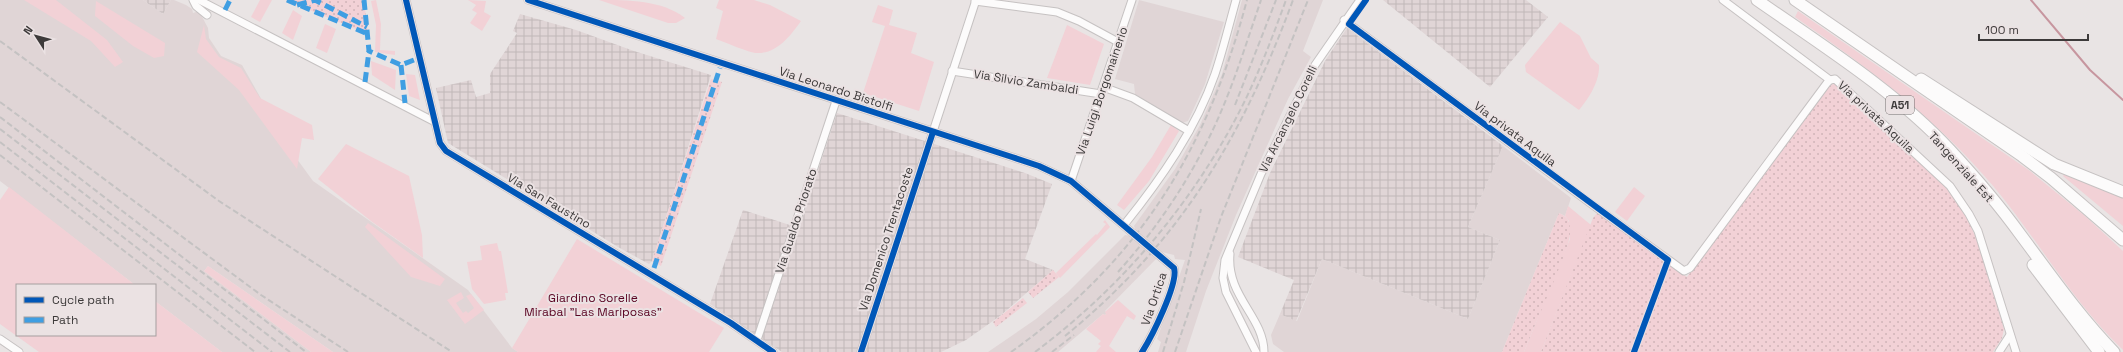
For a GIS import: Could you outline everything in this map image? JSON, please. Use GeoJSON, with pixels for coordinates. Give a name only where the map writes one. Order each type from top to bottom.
{"type":"FeatureCollection","features":[{"type":"Feature","properties":{"kind":"highway","name":"Tangenziale Est"},"geometry":{"type":"LineString","coordinates":[[1757,0],[1872,82],[1914,117],[1950,150],[2020,233],[2053,284],[2114,352]]}},
{"type":"Feature","properties":{"kind":"highway","name":"A51"},"geometry":{"type":"LineString","coordinates":[[1795,0],[1979,121],[2051,178],[2123,240]]}},
{"type":"Feature","properties":{"kind":"highway"},"geometry":{"type":"LineString","coordinates":[[1979,121],[2054,164],[2123,192]]}},
{"type":"Feature","properties":{"kind":"highway"},"geometry":{"type":"LineString","coordinates":[[2053,284],[2099,352]]}},
{"type":"Feature","properties":{"kind":"street"},"geometry":{"type":"LineString","coordinates":[[193,0],[196,6],[207,15]]}},
{"type":"Feature","properties":{"kind":"street"},"geometry":{"type":"LineString","coordinates":[[199,0],[435,122]]}},
{"type":"Feature","properties":{"kind":"street","name":"Via San Faustino"},"geometry":{"type":"LineString","coordinates":[[406,0],[440,143],[446,151],[731,322],[773,352]]}},
{"type":"Feature","properties":{"kind":"street","name":"Via Leonardo Bistolfi"},"geometry":{"type":"LineString","coordinates":[[528,0],[1039,166],[1071,181],[1124,225]]}},
{"type":"Feature","properties":{"kind":"street"},"geometry":{"type":"LineString","coordinates":[[976,0],[1056,12],[1079,21],[1118,42]]}},
{"type":"Feature","properties":{"kind":"street","name":"Via Domenico Trentacoste"},"geometry":{"type":"LineString","coordinates":[[861,352],[976,0]]}},
{"type":"Feature","properties":{"kind":"street","name":"Via Luigi Borgomainerio"},"geometry":{"type":"LineString","coordinates":[[1071,181],[1132,0]]}},
{"type":"Feature","properties":{"kind":"street"},"geometry":{"type":"LineString","coordinates":[[1124,225],[1160,178],[1189,131],[1215,74],[1236,0]]}},
{"type":"Feature","properties":{"kind":"street","name":"Via Arcangelo Corelli"},"geometry":{"type":"LineString","coordinates":[[1256,352],[1235,314],[1226,292],[1223,278],[1225,260],[1264,169],[1315,65],[1347,22],[1360,0]]}},
{"type":"Feature","properties":{"kind":"street"},"geometry":{"type":"LineString","coordinates":[[1723,0],[1830,80]]}},
{"type":"Feature","properties":{"kind":"street","name":"Via privata Aquila"},"geometry":{"type":"LineString","coordinates":[[1347,22],[1684,271],[1690,268],[1830,80],[1838,81],[1956,194],[1978,231],[2016,352]]}},
{"type":"Feature","properties":{"kind":"street","name":"Via Silvio Zambaldi"},"geometry":{"type":"LineString","coordinates":[[952,71],[1102,90],[1133,98],[1189,131]]}},
{"type":"Feature","properties":{"kind":"street","name":"Via Gualdo Priorato"},"geometry":{"type":"LineString","coordinates":[[757,340],[836,101]]}},
{"type":"Feature","properties":{"kind":"street","name":"Via Ortica"},"geometry":{"type":"LineString","coordinates":[[1124,225],[1171,265],[1176,273],[1156,329],[1142,352]]}},
{"type":"Feature","properties":{"kind":"street"},"geometry":{"type":"LineString","coordinates":[[1231,246],[1230,276],[1263,340],[1264,352]]}},
{"type":"Feature","properties":{"kind":"street"},"geometry":{"type":"LineString","coordinates":[[1243,301],[1236,307],[1235,314],[1241,317],[1249,314]]}},
{"type":"Feature","properties":{"kind":"street"},"geometry":{"type":"LineString","coordinates":[[1999,352],[2010,335]]}},
{"type":"Feature","properties":{"kind":"street"},"geometry":{"type":"LineString","coordinates":[[0,338],[14,351]]}},
{"type":"Feature","properties":{"kind":"shaded area"},"geometry":{"type":"Polygon","coordinates":[[[0,0],[143,0],[163,14],[171,0],[174,0],[192,9],[193,13],[199,11],[208,28],[209,38],[221,56],[242,65],[289,148],[313,181],[468,290],[512,348],[518,352],[333,352],[208,266],[204,271],[311,352],[222,352],[156,302],[156,284],[134,284],[0,181],[0,0]]]}},
{"type":"Feature","properties":{"kind":"shaded area"},"geometry":{"type":"Polygon","coordinates":[[[143,0],[171,0],[163,14],[143,0]]]}},
{"type":"Feature","properties":{"kind":"shaded area"},"geometry":{"type":"Polygon","coordinates":[[[1139,0],[1224,22],[1205,84],[1188,121],[1182,123],[1135,94],[1134,84],[1115,79],[1139,0]]]}},
{"type":"Feature","properties":{"kind":"shaded area"},"geometry":{"type":"Polygon","coordinates":[[[1242,0],[1323,0],[1303,51],[1311,57],[1288,99],[1236,215],[1206,291],[1186,352],[1158,352],[1161,342],[1157,339],[1185,260],[1175,259],[1174,255],[1162,252],[1136,231],[1134,226],[1175,169],[1200,125],[1222,74],[1242,0]]]}},
{"type":"Feature","properties":{"kind":"shaded area"},"geometry":{"type":"Polygon","coordinates":[[[1383,0],[1526,0],[1548,17],[1490,87],[1383,0]]]}},
{"type":"Feature","properties":{"kind":"shaded area"},"geometry":{"type":"Polygon","coordinates":[[[520,14],[576,30],[634,51],[711,75],[652,261],[649,264],[618,247],[448,143],[436,88],[471,80],[476,97],[490,93],[490,74],[517,33],[513,31],[520,14]]]}},
{"type":"Feature","properties":{"kind":"shaded area"},"geometry":{"type":"Polygon","coordinates":[[[1347,28],[1503,146],[1468,227],[1500,240],[1468,319],[1322,259],[1296,321],[1280,314],[1294,280],[1238,257],[1270,173],[1325,61],[1347,28]]]}},
{"type":"Feature","properties":{"kind":"shaded area"},"geometry":{"type":"Polygon","coordinates":[[[837,113],[1025,173],[1052,184],[1025,259],[1053,270],[1000,316],[966,340],[941,352],[782,352],[710,304],[743,210],[799,228],[837,113]]]}},
{"type":"Feature","properties":{"kind":"shaded area"},"geometry":{"type":"Polygon","coordinates":[[[1503,146],[1571,198],[1565,216],[1559,213],[1502,352],[1284,352],[1273,344],[1271,335],[1280,314],[1297,321],[1322,259],[1468,319],[1500,240],[1468,227],[1503,146]]]}},
{"type":"Feature","properties":{"kind":"shaded area"},"geometry":{"type":"Polygon","coordinates":[[[1125,235],[1131,236],[1157,258],[1105,311],[1107,313],[1105,315],[1103,314],[1058,352],[988,352],[1036,319],[1068,292],[1125,235]]]}},
{"type":"Feature","properties":{"kind":"green space"},"geometry":{"type":"Polygon","coordinates":[[[24,0],[56,0],[107,40],[123,62],[115,67],[91,41],[24,0]]]}},
{"type":"Feature","properties":{"kind":"green space"},"geometry":{"type":"Polygon","coordinates":[[[260,0],[272,0],[260,22],[251,17],[260,0]]]}},
{"type":"Feature","properties":{"kind":"green space"},"geometry":{"type":"Polygon","coordinates":[[[287,0],[364,0],[368,34],[297,5],[287,0]]]}},
{"type":"Feature","properties":{"kind":"green space"},"geometry":{"type":"Polygon","coordinates":[[[376,0],[381,24],[380,50],[395,51],[395,55],[375,52],[376,25],[371,1],[376,0]]]}},
{"type":"Feature","properties":{"kind":"green space"},"geometry":{"type":"Polygon","coordinates":[[[468,0],[486,1],[484,12],[491,16],[482,31],[470,23],[477,13],[472,10],[476,5],[468,0]]]}},
{"type":"Feature","properties":{"kind":"green space"},"geometry":{"type":"Polygon","coordinates":[[[599,0],[621,0],[655,4],[676,12],[685,18],[676,23],[668,23],[599,0]]]}},
{"type":"Feature","properties":{"kind":"green space"},"geometry":{"type":"Polygon","coordinates":[[[719,0],[754,0],[770,5],[801,21],[788,38],[777,47],[764,52],[753,53],[716,39],[723,11],[716,8],[719,0]]]}},
{"type":"Feature","properties":{"kind":"green space"},"geometry":{"type":"Polygon","coordinates":[[[96,1],[165,43],[164,56],[154,58],[133,46],[95,16],[96,1]]]}},
{"type":"Feature","properties":{"kind":"green space"},"geometry":{"type":"Polygon","coordinates":[[[878,5],[893,10],[889,25],[917,33],[911,53],[934,62],[919,111],[863,93],[885,26],[872,22],[878,5]]]}},
{"type":"Feature","properties":{"kind":"green space"},"geometry":{"type":"Polygon","coordinates":[[[293,10],[302,16],[293,40],[282,33],[293,10]]]}},
{"type":"Feature","properties":{"kind":"green space"},"geometry":{"type":"Polygon","coordinates":[[[1798,11],[2030,171],[2085,216],[2123,251],[2123,350],[2088,312],[2010,207],[1972,162],[1900,95],[1795,17],[1798,11]]]}},
{"type":"Feature","properties":{"kind":"green space"},"geometry":{"type":"Polygon","coordinates":[[[1560,22],[1580,36],[1591,58],[1599,65],[1596,83],[1590,95],[1579,110],[1526,72],[1525,65],[1560,22]]]}},
{"type":"Feature","properties":{"kind":"green space"},"geometry":{"type":"Polygon","coordinates":[[[325,24],[336,29],[327,53],[316,48],[325,24]]]}},
{"type":"Feature","properties":{"kind":"green space"},"geometry":{"type":"Polygon","coordinates":[[[204,25],[206,39],[219,57],[241,68],[260,98],[312,125],[314,140],[302,138],[297,169],[239,90],[197,52],[204,25]]]}},
{"type":"Feature","properties":{"kind":"green space"},"geometry":{"type":"Polygon","coordinates":[[[1067,25],[1104,44],[1090,85],[1047,78],[1067,25]]]}},
{"type":"Feature","properties":{"kind":"green space"},"geometry":{"type":"Polygon","coordinates":[[[371,61],[396,70],[395,90],[372,75],[371,61]]]}},
{"type":"Feature","properties":{"kind":"green space"},"geometry":{"type":"Polygon","coordinates":[[[406,74],[415,75],[420,100],[409,96],[406,74]]]}},
{"type":"Feature","properties":{"kind":"green space"},"geometry":{"type":"Polygon","coordinates":[[[711,79],[722,82],[661,266],[652,261],[711,79]]]}},
{"type":"Feature","properties":{"kind":"green space"},"geometry":{"type":"Polygon","coordinates":[[[1835,83],[1946,187],[1967,218],[1978,242],[2004,329],[2002,338],[1993,352],[1541,352],[1593,218],[1598,212],[1687,277],[1826,88],[1835,83]]]}},
{"type":"Feature","properties":{"kind":"green space"},"geometry":{"type":"Polygon","coordinates":[[[1171,125],[1179,131],[1149,181],[1124,210],[1117,205],[1152,157],[1171,125]]]}},
{"type":"Feature","properties":{"kind":"green space"},"geometry":{"type":"Polygon","coordinates":[[[346,144],[409,176],[422,235],[423,258],[371,221],[318,179],[346,144]]]}},
{"type":"Feature","properties":{"kind":"green space"},"geometry":{"type":"Polygon","coordinates":[[[2064,174],[2123,196],[2123,226],[2063,176],[2064,174]]]}},
{"type":"Feature","properties":{"kind":"green space"},"geometry":{"type":"Polygon","coordinates":[[[9,187],[134,284],[16,284],[16,335],[0,324],[0,200],[9,187]]]}},
{"type":"Feature","properties":{"kind":"green space"},"geometry":{"type":"Polygon","coordinates":[[[1634,187],[1645,196],[1627,221],[1615,212],[1634,187]]]}},
{"type":"Feature","properties":{"kind":"green space"},"geometry":{"type":"Polygon","coordinates":[[[1568,206],[1591,225],[1541,352],[1524,352],[1570,239],[1569,221],[1565,216],[1568,206]]]}},
{"type":"Feature","properties":{"kind":"green space"},"geometry":{"type":"Polygon","coordinates":[[[1559,213],[1566,217],[1568,221],[1570,226],[1570,237],[1557,273],[1524,352],[1502,352],[1559,213]]]}},
{"type":"Feature","properties":{"kind":"green space"},"geometry":{"type":"Polygon","coordinates":[[[1105,220],[1110,227],[1060,278],[1056,273],[1096,234],[1097,235],[1106,224],[1103,222],[1105,220]]]}},
{"type":"Feature","properties":{"kind":"green space"},"geometry":{"type":"Polygon","coordinates":[[[368,223],[445,279],[440,286],[411,277],[365,227],[368,223]]]}},
{"type":"Feature","properties":{"kind":"green space","name":"Giardino Sorelle Mirabal \"Las Mariposas\""},"geometry":{"type":"Polygon","coordinates":[[[577,239],[724,328],[709,352],[518,352],[512,348],[577,239]]]}},
{"type":"Feature","properties":{"kind":"green space"},"geometry":{"type":"Polygon","coordinates":[[[497,243],[499,251],[501,251],[508,293],[505,293],[506,300],[484,304],[472,289],[467,262],[482,260],[480,246],[497,243]]]}},
{"type":"Feature","properties":{"kind":"green space"},"geometry":{"type":"Polygon","coordinates":[[[208,266],[333,352],[311,352],[204,271],[208,266]]]}},
{"type":"Feature","properties":{"kind":"green space"},"geometry":{"type":"Polygon","coordinates":[[[1053,270],[1059,277],[1033,298],[1028,292],[1053,270]]]}},
{"type":"Feature","properties":{"kind":"green space"},"geometry":{"type":"Polygon","coordinates":[[[461,292],[464,298],[456,303],[463,313],[466,311],[468,313],[474,308],[466,296],[471,294],[484,310],[465,324],[447,300],[461,292]]]}},
{"type":"Feature","properties":{"kind":"green space"},"geometry":{"type":"Polygon","coordinates":[[[1023,298],[1027,303],[996,327],[993,322],[1023,298]]]}},
{"type":"Feature","properties":{"kind":"green space"},"geometry":{"type":"Polygon","coordinates":[[[1118,300],[1136,316],[1134,320],[1127,316],[1109,346],[1116,352],[1096,352],[1101,346],[1098,344],[1101,341],[1086,329],[1103,314],[1105,315],[1105,312],[1118,300]]]}},
{"type":"Feature","properties":{"kind":"green space"},"geometry":{"type":"Polygon","coordinates":[[[156,302],[222,352],[39,352],[17,336],[156,336],[156,302]]]}},
{"type":"Feature","properties":{"kind":"waterway"},"geometry":{"type":"LineString","coordinates":[[2031,0],[2090,70],[2123,100]]}},
{"type":"Feature","properties":{"kind":"railway"},"geometry":{"type":"LineString","coordinates":[[1011,352],[1056,317],[1096,280],[1131,240],[1162,198],[1188,153],[1211,105],[1231,54],[1247,0]]}},
{"type":"Feature","properties":{"kind":"railway"},"geometry":{"type":"LineString","coordinates":[[1118,272],[1162,217],[1199,157],[1226,100],[1261,0]]}},
{"type":"Feature","properties":{"kind":"railway"},"geometry":{"type":"LineString","coordinates":[[1235,105],[1276,0]]}},
{"type":"Feature","properties":{"kind":"railway"},"geometry":{"type":"LineString","coordinates":[[1035,352],[1065,328],[1122,275],[1148,247],[1195,186],[1216,154],[1250,91],[1286,0]]}},
{"type":"Feature","properties":{"kind":"railway"},"geometry":{"type":"LineString","coordinates":[[1065,336],[1106,300],[1142,263],[1174,225],[1203,184],[1229,142],[1252,98],[1293,0]]}},
{"type":"Feature","properties":{"kind":"railway"},"geometry":{"type":"LineString","coordinates":[[1175,352],[1221,217],[1308,0]]}},
{"type":"Feature","properties":{"kind":"railway"},"geometry":{"type":"LineString","coordinates":[[0,41],[219,201],[452,352]]}},
{"type":"Feature","properties":{"kind":"railway"},"geometry":{"type":"LineString","coordinates":[[0,102],[261,295],[348,352]]}},
{"type":"Feature","properties":{"kind":"railway"},"geometry":{"type":"LineString","coordinates":[[0,117],[306,352]]}},
{"type":"Feature","properties":{"kind":"railway"},"geometry":{"type":"LineString","coordinates":[[0,129],[290,352]]}},
{"type":"Feature","properties":{"kind":"railway"},"geometry":{"type":"LineString","coordinates":[[0,142],[272,352]]}},
{"type":"Feature","properties":{"kind":"railway"},"geometry":{"type":"LineString","coordinates":[[0,155],[255,352]]}},
{"type":"Feature","properties":{"kind":"railway"},"geometry":{"type":"LineString","coordinates":[[1163,352],[1184,282],[1201,209]]}},
{"type":"Feature","properties":{"kind":"railway"},"geometry":{"type":"LineString","coordinates":[[1052,352],[1074,335]]}},
{"type":"Feature","properties":{"kind":"marked path"},"geometry":{"type":"LineString","coordinates":[[225,10],[230,0]]}},
{"type":"Feature","properties":{"kind":"marked path"},"geometry":{"type":"LineString","coordinates":[[287,0],[368,34]]}},
{"type":"Feature","properties":{"kind":"marked path"},"geometry":{"type":"LineString","coordinates":[[297,5],[315,0],[367,27]]}},
{"type":"Feature","properties":{"kind":"marked path"},"geometry":{"type":"LineString","coordinates":[[364,0],[369,51],[401,65],[414,60]]}},
{"type":"Feature","properties":{"kind":"marked path"},"geometry":{"type":"LineString","coordinates":[[365,82],[369,51]]}},
{"type":"Feature","properties":{"kind":"marked path"},"geometry":{"type":"LineString","coordinates":[[401,65],[405,103]]}},
{"type":"Feature","properties":{"kind":"marked path"},"geometry":{"type":"LineString","coordinates":[[654,268],[720,68]]}},
{"type":"Feature","properties":{"kind":"cycle path"},"geometry":{"type":"LineString","coordinates":[[406,0],[440,143],[446,151],[731,323],[773,352]]}},
{"type":"Feature","properties":{"kind":"cycle path"},"geometry":{"type":"LineString","coordinates":[[528,0],[1012,157],[1039,166],[1071,181],[1174,268],[1172,285],[1168,297],[1152,335],[1142,352]]}},
{"type":"Feature","properties":{"kind":"cycle path"},"geometry":{"type":"LineString","coordinates":[[1366,0],[1349,24],[1668,260],[1634,352]]}},
{"type":"Feature","properties":{"kind":"cycle path"},"geometry":{"type":"LineString","coordinates":[[861,352],[933,132]]}}]}
